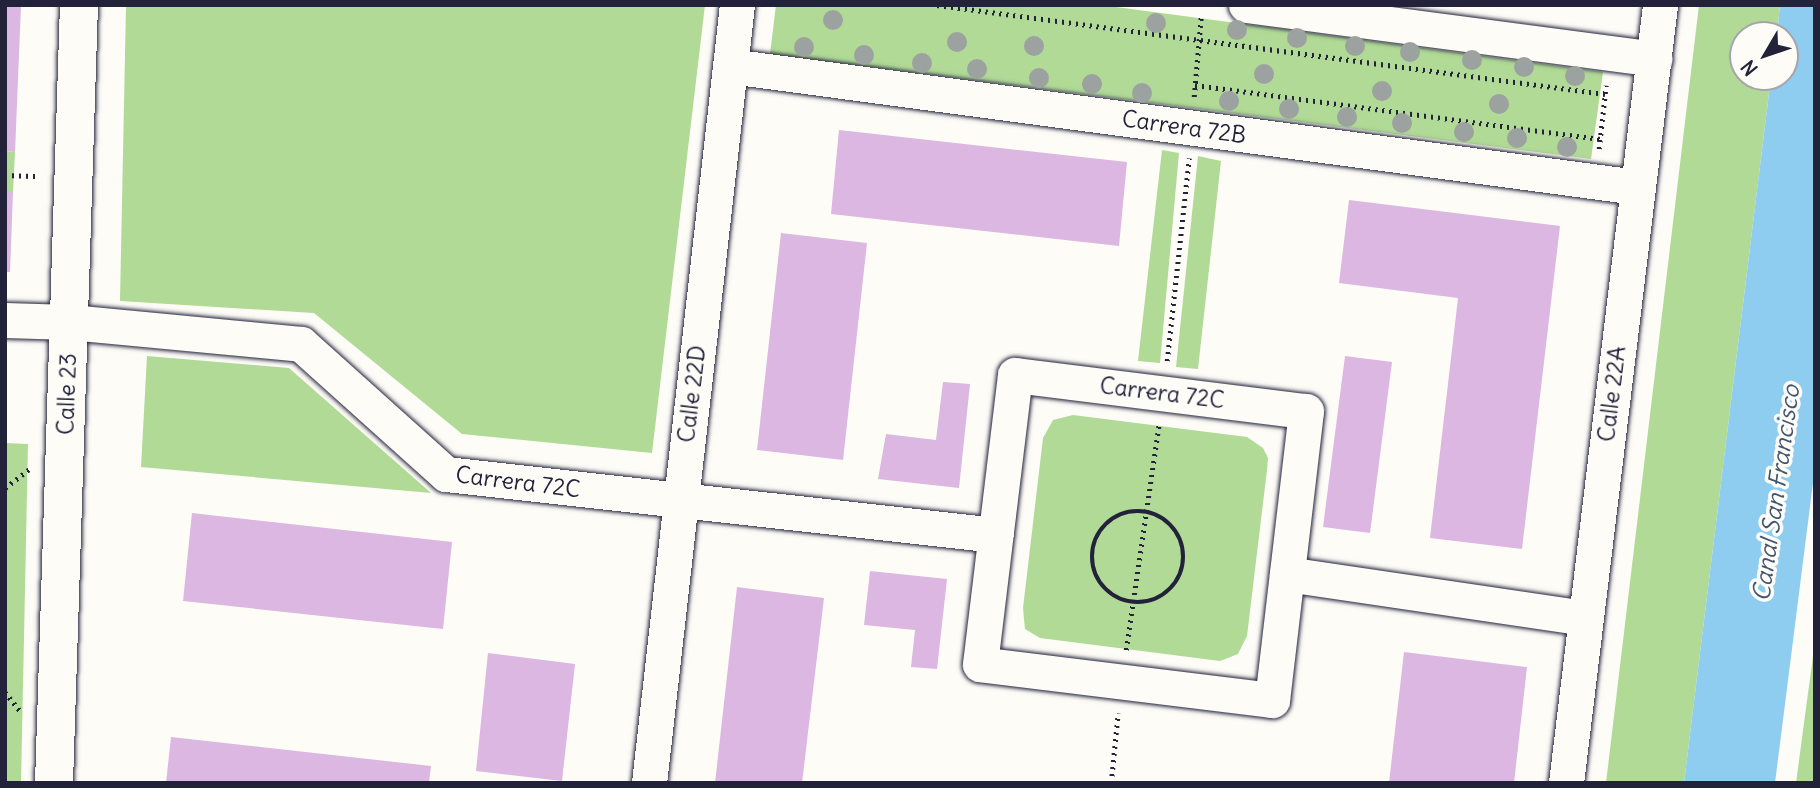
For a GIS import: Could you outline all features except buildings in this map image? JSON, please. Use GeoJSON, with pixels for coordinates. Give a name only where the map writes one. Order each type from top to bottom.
{"type":"FeatureCollection","features":[{"type":"Feature","properties":{"kind":"street","name":"Calle 23"},"geometry":{"type":"LineString","coordinates":[[54,783],[79,5]]}},
{"type":"Feature","properties":{"kind":"street","name":"Calle 22D"},"geometry":{"type":"LineString","coordinates":[[649,783],[737,5]]}},
{"type":"Feature","properties":{"kind":"street"},"geometry":{"type":"LineString","coordinates":[[1246,5],[1654,59]]}},
{"type":"Feature","properties":{"kind":"street","name":"Calle 22A"},"geometry":{"type":"LineString","coordinates":[[1566,783],[1660,5]]}},
{"type":"Feature","properties":{"kind":"street","name":"Carrera 72B"},"geometry":{"type":"LineString","coordinates":[[730,66],[1637,187]]}},
{"type":"Feature","properties":{"kind":"street","name":"Carrera 72C"},"geometry":{"type":"LineString","coordinates":[[5,320],[70,322],[301,344],[446,474],[996,535]]}},
{"type":"Feature","properties":{"kind":"street","name":"Carrera 72C"},"geometry":{"type":"LineString","coordinates":[[1015,375],[1306,411],[1272,700],[980,664],[996,535],[1015,375]]}},
{"type":"Feature","properties":{"kind":"street"},"geometry":{"type":"LineString","coordinates":[[1287,574],[1586,618]]}},
{"type":"Feature","properties":{"kind":"path"},"geometry":{"type":"LineString","coordinates":[[937,5],[1605,94]]}},
{"type":"Feature","properties":{"kind":"path"},"geometry":{"type":"LineString","coordinates":[[1166,372],[1201,17]]}},
{"type":"Feature","properties":{"kind":"path"},"geometry":{"type":"LineString","coordinates":[[1597,160],[1608,73]]}},
{"type":"Feature","properties":{"kind":"path"},"geometry":{"type":"LineString","coordinates":[[1195,85],[1600,139]]}},
{"type":"Feature","properties":{"kind":"path"},"geometry":{"type":"LineString","coordinates":[[5,175],[41,176]]}},
{"type":"Feature","properties":{"kind":"path"},"geometry":{"type":"LineString","coordinates":[[1125,656],[1160,421]]}},
{"type":"Feature","properties":{"kind":"path"},"geometry":{"type":"LineString","coordinates":[[5,488],[35,464]]}},
{"type":"Feature","properties":{"kind":"path"},"geometry":{"type":"LineString","coordinates":[[1126,512],[1146,512],[1169,523],[1179,536],[1184,550],[1184,566],[1179,580],[1169,592],[1156,600],[1133,602],[1112,595],[1102,585],[1092,556],[1102,529],[1113,519],[1126,512]]}},
{"type":"Feature","properties":{"kind":"path"},"geometry":{"type":"LineString","coordinates":[[5,692],[23,713]]}},
{"type":"Feature","properties":{"kind":"path"},"geometry":{"type":"LineString","coordinates":[[1111,783],[1119,710]]}},
{"type":"Feature","properties":{"kind":"green space"},"geometry":{"type":"Polygon","coordinates":[[[126,5],[705,5],[652,453],[462,434],[314,313],[120,301],[126,5]]]}},
{"type":"Feature","properties":{"kind":"green space"},"geometry":{"type":"Polygon","coordinates":[[[776,5],[1101,5],[1603,72],[1591,159],[770,54],[776,5]]]}},
{"type":"Feature","properties":{"kind":"green space"},"geometry":{"type":"Polygon","coordinates":[[[1699,5],[1780,5],[1778,21],[1729,21],[1729,91],[1769,91],[1684,783],[1606,783],[1699,5]]]}},
{"type":"Feature","properties":{"kind":"green space"},"geometry":{"type":"Polygon","coordinates":[[[1162,150],[1179,153],[1160,363],[1138,361],[1162,150]]]}},
{"type":"Feature","properties":{"kind":"green space"},"geometry":{"type":"Polygon","coordinates":[[[5,151],[15,152],[13,192],[5,192],[5,151]]]}},
{"type":"Feature","properties":{"kind":"green space"},"geometry":{"type":"Polygon","coordinates":[[[1198,156],[1221,161],[1198,369],[1176,367],[1198,156]]]}},
{"type":"Feature","properties":{"kind":"green space"},"geometry":{"type":"Polygon","coordinates":[[[147,356],[289,368],[431,493],[141,467],[147,356]]]}},
{"type":"Feature","properties":{"kind":"green space"},"geometry":{"type":"Polygon","coordinates":[[[1073,415],[1247,437],[1263,448],[1268,458],[1267,470],[1247,636],[1238,654],[1220,661],[1040,638],[1025,629],[1023,608],[1043,438],[1053,420],[1073,415]]]}},
{"type":"Feature","properties":{"kind":"green space"},"geometry":{"type":"Polygon","coordinates":[[[5,443],[28,444],[21,783],[5,783],[5,443]]]}},
{"type":"Feature","properties":{"kind":"green space"},"geometry":{"type":"Polygon","coordinates":[[[1815,641],[1815,783],[1796,783],[1815,641]]]}},
{"type":"Feature","properties":{"kind":"water","name":"Canal San Francisco"},"geometry":{"type":"Polygon","coordinates":[[[1780,5],[1815,5],[1815,467],[1775,783],[1684,783],[1769,91],[1799,91],[1799,21],[1778,21],[1780,5]]]}}]}
